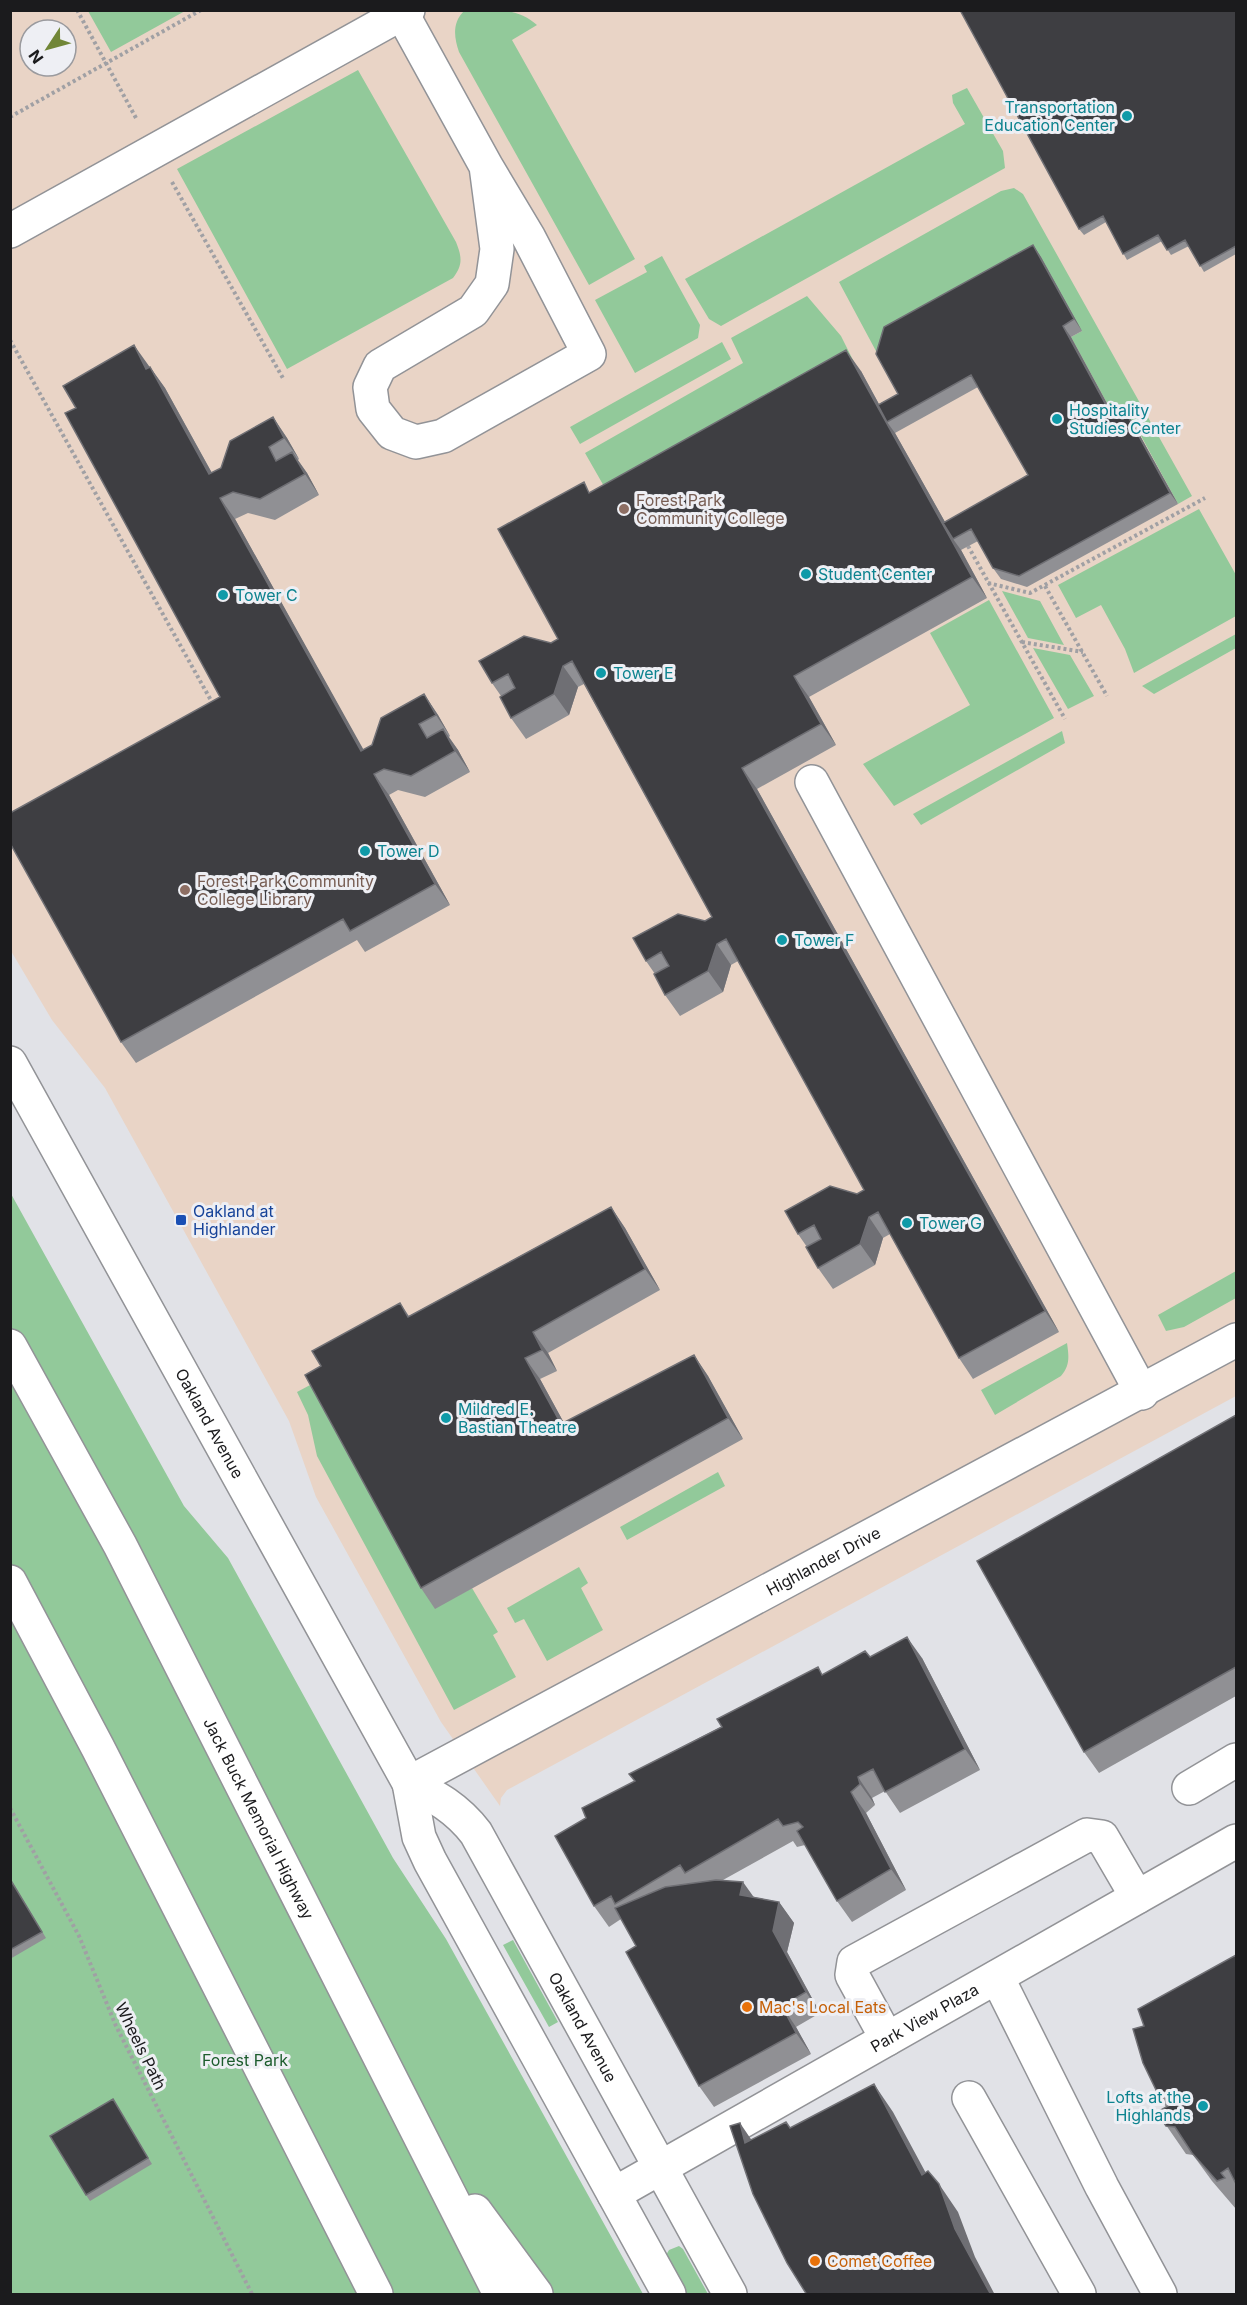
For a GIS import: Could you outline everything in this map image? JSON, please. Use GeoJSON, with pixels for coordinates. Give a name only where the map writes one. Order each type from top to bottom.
{"type":"FeatureCollection","features":[{"type":"Feature","properties":{"kind":"main road"},"geometry":{"type":"LineString","coordinates":[[10,231],[403,12],[486,166],[529,238],[589,354],[443,436],[416,442],[392,433],[373,409],[370,387],[380,366],[473,311],[492,284],[496,249],[486,166]]}},
{"type":"Feature","properties":{"kind":"main road"},"geometry":{"type":"LineString","coordinates":[[812,782],[1142,1393]]}},
{"type":"Feature","properties":{"kind":"main road","name":"Oakland Avenue"},"geometry":{"type":"LineString","coordinates":[[10,1064],[409,1783],[419,1837],[430,1861],[669,2295]]}},
{"type":"Feature","properties":{"kind":"main road","name":"Highlander Drive"},"geometry":{"type":"LineString","coordinates":[[409,1783],[1142,1393],[1236,1340]]}},
{"type":"Feature","properties":{"kind":"main road","name":"Jack Buck Memorial Highway"},"geometry":{"type":"LineString","coordinates":[[10,1346],[120,1545],[500,2295]]}},
{"type":"Feature","properties":{"kind":"main road"},"geometry":{"type":"LineString","coordinates":[[10,1582],[98,1748],[376,2295]]}},
{"type":"Feature","properties":{"kind":"main road"},"geometry":{"type":"LineString","coordinates":[[1189,1788],[1236,1760]]}},
{"type":"Feature","properties":{"kind":"main road","name":"Oakland Avenue"},"geometry":{"type":"LineString","coordinates":[[409,1783],[448,1804],[462,1815],[476,1833],[730,2295]]}},
{"type":"Feature","properties":{"kind":"main road"},"geometry":{"type":"LineString","coordinates":[[886,2040],[852,1975],[854,1962],[1087,1835],[1102,1837],[1137,1898]]}},
{"type":"Feature","properties":{"kind":"main road","name":"Park View Plaza"},"geometry":{"type":"LineString","coordinates":[[614,2194],[1236,1841]]}},
{"type":"Feature","properties":{"kind":"main road"},"geometry":{"type":"LineString","coordinates":[[997,1977],[1102,2187],[1160,2295]]}},
{"type":"Feature","properties":{"kind":"main road"},"geometry":{"type":"LineString","coordinates":[[969,2098],[1079,2295]]}},
{"type":"Feature","properties":{"kind":"main road"},"geometry":{"type":"LineString","coordinates":[[416,2131],[536,2295]]}},
{"type":"Feature","properties":{"kind":"path"},"geometry":{"type":"LineString","coordinates":[[77,10],[154,152],[284,380]]}},
{"type":"Feature","properties":{"kind":"path"},"geometry":{"type":"LineString","coordinates":[[10,117],[201,10]]}},
{"type":"Feature","properties":{"kind":"path"},"geometry":{"type":"LineString","coordinates":[[10,340],[215,707]]}},
{"type":"Feature","properties":{"kind":"path"},"geometry":{"type":"LineString","coordinates":[[988,583],[1030,593],[1205,498]]}},
{"type":"Feature","properties":{"kind":"path"},"geometry":{"type":"LineString","coordinates":[[968,546],[1065,719]]}},
{"type":"Feature","properties":{"kind":"path"},"geometry":{"type":"LineString","coordinates":[[1045,586],[1107,696]]}},
{"type":"Feature","properties":{"kind":"path"},"geometry":{"type":"LineString","coordinates":[[1022,642],[1083,652]]}},
{"type":"Feature","properties":{"kind":"path","name":"Wheels Path"},"geometry":{"type":"LineString","coordinates":[[10,1808],[79,1935],[117,2026],[252,2295]]}},
{"type":"Feature","properties":{"kind":"shaded area","name":"Forest Park Community College"},"geometry":{"type":"Polygon","coordinates":[[[10,11],[1236,11],[1236,1396],[507,1790],[501,1798],[500,1806],[441,1722],[316,1497],[289,1421],[105,1088],[52,1020],[11,951],[10,11]]]}},
{"type":"Feature","properties":{"kind":"green space"},"geometry":{"type":"Polygon","coordinates":[[[503,10],[521,15],[537,25],[512,40],[635,259],[589,285],[459,52],[455,30],[457,20],[464,11],[503,10]]]}},
{"type":"Feature","properties":{"kind":"green space"},"geometry":{"type":"Polygon","coordinates":[[[88,11],[185,11],[111,52],[88,11]]]}},
{"type":"Feature","properties":{"kind":"green space"},"geometry":{"type":"Polygon","coordinates":[[[358,70],[456,242],[460,265],[453,278],[287,369],[177,169],[358,70]]]}},
{"type":"Feature","properties":{"kind":"green space"},"geometry":{"type":"Polygon","coordinates":[[[967,88],[1003,151],[1005,168],[721,326],[709,319],[685,279],[965,124],[953,103],[952,95],[967,88]]]}},
{"type":"Feature","properties":{"kind":"green space"},"geometry":{"type":"Polygon","coordinates":[[[1014,188],[1023,194],[1192,496],[1178,504],[1134,423],[1121,429],[1071,337],[1082,331],[884,366],[839,282],[1001,191],[1014,188]]]}},
{"type":"Feature","properties":{"kind":"green space"},"geometry":{"type":"Polygon","coordinates":[[[662,256],[700,325],[698,338],[635,373],[595,300],[647,272],[644,266],[662,256]]]}},
{"type":"Feature","properties":{"kind":"green space"},"geometry":{"type":"Polygon","coordinates":[[[807,296],[841,336],[856,366],[613,502],[585,453],[743,363],[731,338],[807,296]]]}},
{"type":"Feature","properties":{"kind":"green space"},"geometry":{"type":"Polygon","coordinates":[[[722,342],[731,359],[580,444],[570,427],[722,342]]]}},
{"type":"Feature","properties":{"kind":"green space"},"geometry":{"type":"Polygon","coordinates":[[[1199,509],[1236,575],[1236,616],[1134,673],[1125,649],[1101,605],[1076,618],[1058,585],[1199,509]]]}},
{"type":"Feature","properties":{"kind":"green space"},"geometry":{"type":"Polygon","coordinates":[[[1002,591],[1040,601],[1064,645],[1028,638],[1002,591]]]}},
{"type":"Feature","properties":{"kind":"green space"},"geometry":{"type":"Polygon","coordinates":[[[989,600],[1054,718],[894,806],[863,764],[970,705],[930,633],[989,600]]]}},
{"type":"Feature","properties":{"kind":"green space"},"geometry":{"type":"Polygon","coordinates":[[[1236,634],[1236,648],[1154,694],[1142,686],[1236,634]]]}},
{"type":"Feature","properties":{"kind":"green space"},"geometry":{"type":"Polygon","coordinates":[[[1033,648],[1070,655],[1094,696],[1068,709],[1033,648]]]}},
{"type":"Feature","properties":{"kind":"green space"},"geometry":{"type":"Polygon","coordinates":[[[1062,731],[1065,743],[921,825],[913,814],[1062,731]]]}},
{"type":"Feature","properties":{"kind":"green space","name":"Forest Park"},"geometry":{"type":"Polygon","coordinates":[[[10,1192],[184,1506],[228,1558],[393,1858],[446,1939],[643,2294],[11,2294],[10,1192]]]}},
{"type":"Feature","properties":{"kind":"green space"},"geometry":{"type":"Polygon","coordinates":[[[1236,1271],[1236,1298],[1184,1327],[1166,1331],[1158,1315],[1236,1271]]]}},
{"type":"Feature","properties":{"kind":"green space"},"geometry":{"type":"Polygon","coordinates":[[[1067,1343],[1068,1361],[1061,1376],[995,1415],[981,1390],[1067,1343]]]}},
{"type":"Feature","properties":{"kind":"green space"},"geometry":{"type":"Polygon","coordinates":[[[312,1384],[435,1608],[472,1588],[498,1632],[493,1635],[516,1677],[454,1710],[317,1456],[308,1415],[297,1392],[312,1384]]]}},
{"type":"Feature","properties":{"kind":"green space"},"geometry":{"type":"Polygon","coordinates":[[[718,1472],[725,1486],[627,1540],[620,1527],[718,1472]]]}},
{"type":"Feature","properties":{"kind":"green space"},"geometry":{"type":"Polygon","coordinates":[[[579,1567],[588,1583],[581,1588],[603,1630],[547,1661],[524,1619],[515,1623],[507,1608],[579,1567]]]}},
{"type":"Feature","properties":{"kind":"green space"},"geometry":{"type":"Polygon","coordinates":[[[513,1940],[558,2022],[549,2027],[503,1945],[513,1940]]]}},
{"type":"Feature","properties":{"kind":"green space"},"geometry":{"type":"Polygon","coordinates":[[[679,2246],[683,2249],[708,2294],[686,2294],[666,2255],[669,2250],[679,2246]]]}},
{"type":"Feature","properties":{"kind":"building","name":"Transportation Education Center"},"geometry":{"type":"Polygon","coordinates":[[[960,10],[1236,10],[1236,246],[1200,266],[1185,240],[1167,250],[1158,235],[1123,254],[1103,216],[1079,229],[960,10]]]}},
{"type":"Feature","properties":{"kind":"building","name":"Hospitality Studies Center"},"geometry":{"type":"Polygon","coordinates":[[[1033,245],[1074,319],[1063,326],[1113,418],[1125,411],[1170,493],[1019,576],[993,568],[971,529],[953,539],[943,523],[1028,475],[971,375],[887,422],[878,405],[898,394],[876,354],[884,327],[1033,245]]]}},
{"type":"Feature","properties":{"kind":"building"},"geometry":{"type":"Polygon","coordinates":[[[134,345],[146,369],[150,367],[209,474],[221,468],[230,441],[273,417],[284,438],[269,447],[276,461],[292,452],[305,474],[260,499],[233,492],[220,498],[361,751],[372,745],[381,718],[424,694],[436,715],[419,724],[427,738],[443,729],[455,751],[411,776],[384,769],[374,774],[435,884],[350,931],[343,919],[121,1042],[10,843],[10,813],[220,697],[65,413],[76,408],[63,386],[134,345]]]}},
{"type":"Feature","properties":{"kind":"building"},"geometry":{"type":"Polygon","coordinates":[[[846,350],[972,577],[794,676],[821,724],[742,768],[1045,1311],[959,1358],[878,1212],[869,1217],[860,1244],[818,1268],[806,1247],[821,1239],[814,1225],[798,1234],[785,1211],[830,1186],[857,1194],[864,1190],[726,939],[717,944],[708,971],[665,995],[654,974],[669,966],[661,952],[646,961],[633,938],[678,914],[705,921],[712,917],[572,661],[563,666],[554,694],[511,718],[500,697],[515,688],[508,674],[492,683],[479,661],[524,636],[551,643],[558,639],[498,529],[584,482],[589,493],[846,350]]]}},
{"type":"Feature","properties":{"kind":"building","name":"Mildred E. Bastian Theatre"},"geometry":{"type":"Polygon","coordinates":[[[611,1207],[645,1269],[533,1332],[542,1350],[525,1358],[561,1424],[694,1355],[728,1418],[421,1588],[305,1375],[321,1366],[312,1351],[400,1303],[408,1317],[611,1207]]]}},
{"type":"Feature","properties":{"kind":"building"},"geometry":{"type":"Polygon","coordinates":[[[1236,1415],[1236,1667],[1084,1752],[977,1561],[1236,1415]]]}},
{"type":"Feature","properties":{"kind":"building"},"geometry":{"type":"Polygon","coordinates":[[[907,1637],[965,1749],[885,1792],[873,1769],[858,1777],[860,1784],[851,1792],[891,1869],[837,1901],[797,1831],[803,1827],[798,1822],[783,1826],[778,1819],[685,1873],[680,1865],[615,1904],[611,1896],[594,1906],[555,1836],[586,1818],[582,1808],[635,1781],[629,1774],[722,1727],[717,1719],[818,1667],[822,1675],[865,1651],[870,1657],[907,1637]]]}},
{"type":"Feature","properties":{"kind":"building"},"geometry":{"type":"Polygon","coordinates":[[[10,1879],[42,1932],[10,1950],[10,1879]]]}},
{"type":"Feature","properties":{"kind":"building"},"geometry":{"type":"Polygon","coordinates":[[[716,1880],[743,1882],[740,1895],[779,1902],[773,1931],[806,1992],[782,2006],[796,2033],[699,2086],[626,1952],[636,1946],[615,1908],[665,1887],[716,1880]]]}},
{"type":"Feature","properties":{"kind":"building","name":"Lofts at the Highlands"},"geometry":{"type":"Polygon","coordinates":[[[1236,1955],[1236,2184],[1228,2168],[1221,2173],[1225,2178],[1217,2181],[1192,2153],[1175,2127],[1166,2126],[1157,2112],[1172,2104],[1167,2093],[1159,2096],[1143,2063],[1133,2029],[1144,2026],[1138,2009],[1236,1955]]]}},
{"type":"Feature","properties":{"kind":"building"},"geometry":{"type":"Polygon","coordinates":[[[874,2084],[922,2175],[928,2171],[939,2184],[955,2229],[991,2295],[807,2295],[787,2263],[753,2194],[730,2126],[740,2123],[745,2143],[786,2122],[790,2128],[874,2084]]]}},
{"type":"Feature","properties":{"kind":"building"},"geometry":{"type":"Polygon","coordinates":[[[113,2099],[148,2158],[86,2195],[50,2136],[113,2099]]]}},
{"type":"Feature","properties":{"kind":"place","name":"Transportation Education Center"},"geometry":{"type":"Point","coordinates":[1127,116]}},
{"type":"Feature","properties":{"kind":"place","name":"Hospitality Studies Center"},"geometry":{"type":"Point","coordinates":[1057,419]}},
{"type":"Feature","properties":{"kind":"place","name":"Forest Park Community College"},"geometry":{"type":"Point","coordinates":[624,509]}},
{"type":"Feature","properties":{"kind":"place","name":"Student Center"},"geometry":{"type":"Point","coordinates":[806,574]}},
{"type":"Feature","properties":{"kind":"place","name":"Tower C"},"geometry":{"type":"Point","coordinates":[223,595]}},
{"type":"Feature","properties":{"kind":"place","name":"Tower E"},"geometry":{"type":"Point","coordinates":[601,673]}},
{"type":"Feature","properties":{"kind":"place","name":"Tower D"},"geometry":{"type":"Point","coordinates":[365,851]}},
{"type":"Feature","properties":{"kind":"place","name":"Forest Park Community College Library"},"geometry":{"type":"Point","coordinates":[185,890]}},
{"type":"Feature","properties":{"kind":"place","name":"Tower F"},"geometry":{"type":"Point","coordinates":[782,940]}},
{"type":"Feature","properties":{"kind":"place","name":"Oakland at Highlander"},"geometry":{"type":"Point","coordinates":[181,1220]}},
{"type":"Feature","properties":{"kind":"place","name":"Tower G"},"geometry":{"type":"Point","coordinates":[907,1223]}},
{"type":"Feature","properties":{"kind":"place","name":"Mildred E. Bastian Theatre"},"geometry":{"type":"Point","coordinates":[446,1418]}},
{"type":"Feature","properties":{"kind":"place","name":"Mac's Local Eats"},"geometry":{"type":"Point","coordinates":[747,2007]}},
{"type":"Feature","properties":{"kind":"place","name":"Lofts at the Highlands"},"geometry":{"type":"Point","coordinates":[1203,2106]}},
{"type":"Feature","properties":{"kind":"place","name":"Comet Coffee"},"geometry":{"type":"Point","coordinates":[815,2261]}}]}
